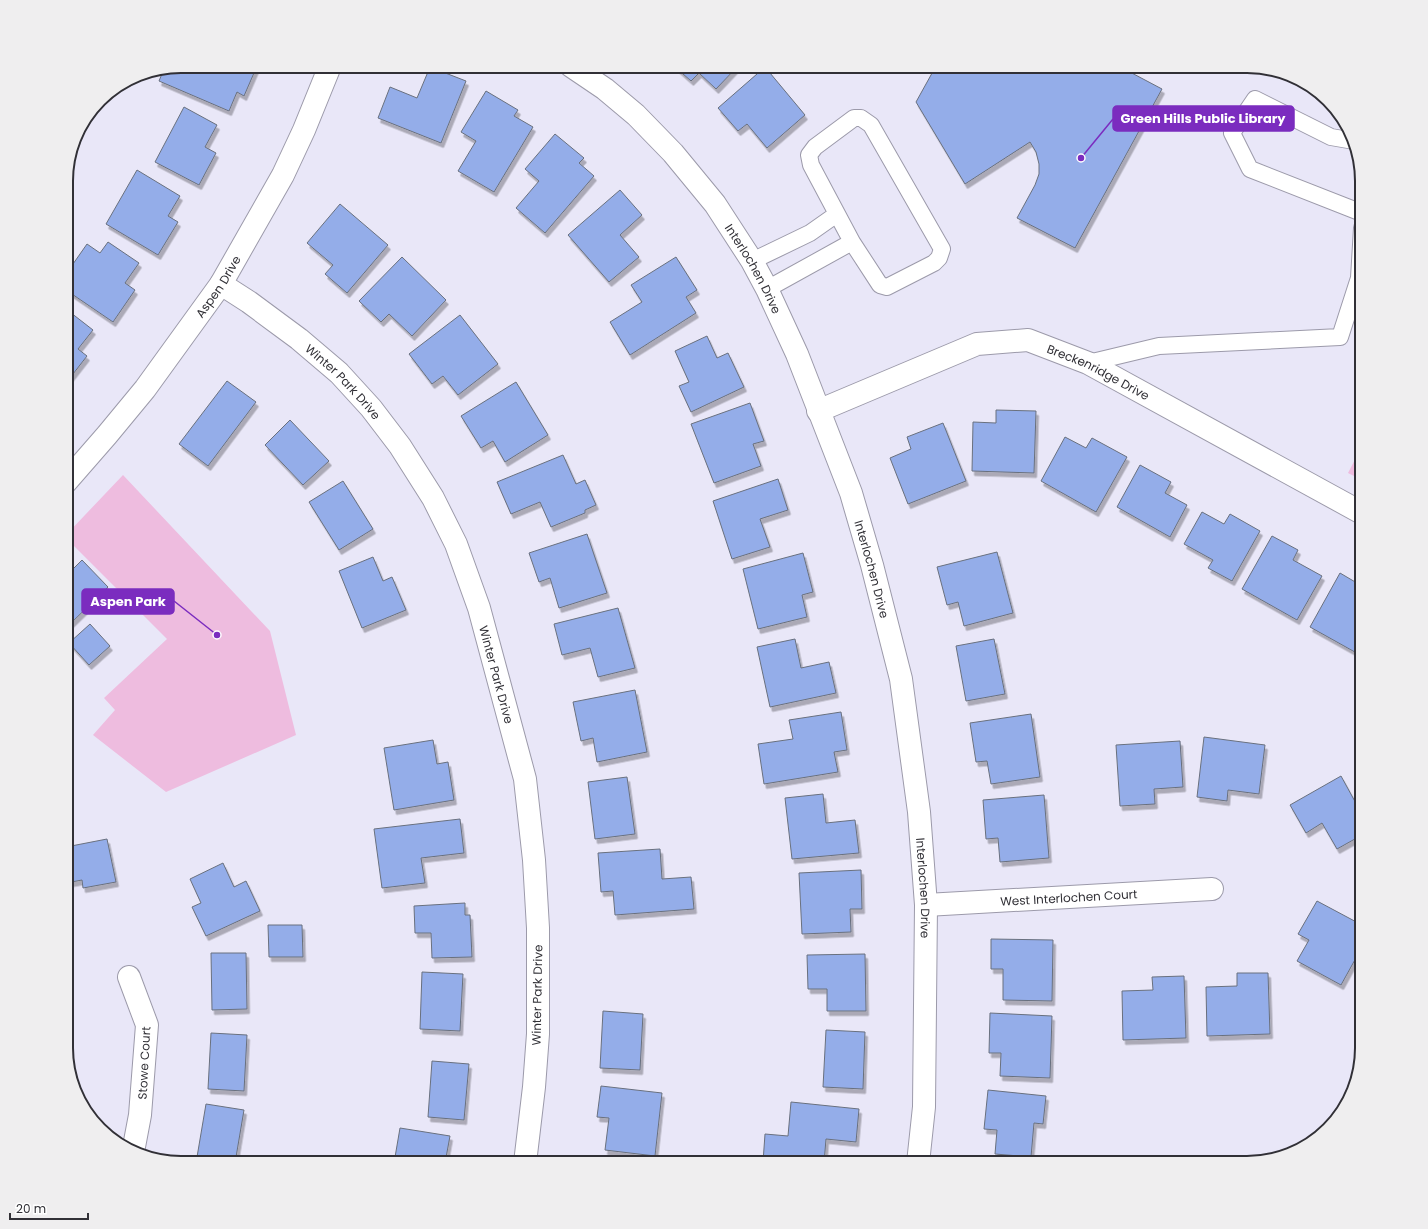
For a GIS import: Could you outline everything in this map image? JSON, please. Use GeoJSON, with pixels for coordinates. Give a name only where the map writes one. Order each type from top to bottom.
{"type":"FeatureCollection","features":[{"type":"Feature","properties":{"kind":"street","name":"Aspen Drive"},"geometry":{"type":"LineString","coordinates":[[73,474],[145,388],[221,284],[283,175],[304,130],[327,73]]}},
{"type":"Feature","properties":{"kind":"street","name":"Interlochen Drive"},"geometry":{"type":"LineString","coordinates":[[582,73],[605,89],[636,115],[673,153],[715,204],[752,261],[767,289],[797,354],[851,493],[872,565],[901,679],[919,812],[926,905],[924,1107],[919,1156]]}},
{"type":"Feature","properties":{"kind":"street","name":"Winter Park Drive"},"geometry":{"type":"LineString","coordinates":[[221,284],[249,302],[299,339],[339,373],[371,408],[400,446],[433,498],[456,544],[479,608],[524,779],[534,860],[538,928],[538,1034],[534,1087],[526,1156]]}},
{"type":"Feature","properties":{"kind":"street","name":"Breckenridge Drive"},"geometry":{"type":"LineString","coordinates":[[818,411],[977,344],[1028,340],[1088,363],[1355,509]]}},
{"type":"Feature","properties":{"kind":"street","name":"West Interlochen Court"},"geometry":{"type":"LineString","coordinates":[[926,905],[1212,889]]}},
{"type":"Feature","properties":{"kind":"street","name":"Stowe Court"},"geometry":{"type":"LineString","coordinates":[[129,977],[148,1025],[140,1115],[134,1146]]}},
{"type":"Feature","properties":{"kind":"lane"},"geometry":{"type":"LineString","coordinates":[[1347,140],[1331,137],[1255,99],[1232,133],[1250,169],[1355,210]]}},
{"type":"Feature","properties":{"kind":"lane"},"geometry":{"type":"LineString","coordinates":[[854,118],[861,118],[871,125],[942,249],[939,258],[934,263],[887,287],[880,285],[852,242],[811,165],[808,155],[815,147],[854,118]]}},
{"type":"Feature","properties":{"kind":"lane"},"geometry":{"type":"LineString","coordinates":[[752,261],[810,233],[837,214]]}},
{"type":"Feature","properties":{"kind":"lane"},"geometry":{"type":"LineString","coordinates":[[767,289],[852,242]]}},
{"type":"Feature","properties":{"kind":"lane"},"geometry":{"type":"LineString","coordinates":[[1088,363],[1159,346],[1340,337],[1355,288]]}},
{"type":"Feature","properties":{"kind":"shaded area"},"geometry":{"type":"Polygon","coordinates":[[[1355,460],[1355,476],[1348,473],[1355,460]]]}},
{"type":"Feature","properties":{"kind":"shaded area"},"geometry":{"type":"Polygon","coordinates":[[[123,475],[270,631],[296,735],[166,792],[93,735],[115,710],[104,698],[167,639],[73,545],[73,528],[123,475]]]}},
{"type":"Feature","properties":{"kind":"building"},"geometry":{"type":"Polygon","coordinates":[[[254,73],[244,96],[237,92],[229,111],[159,81],[162,75],[167,74],[254,73]]]}},
{"type":"Feature","properties":{"kind":"building"},"geometry":{"type":"Polygon","coordinates":[[[427,73],[445,73],[466,81],[441,143],[378,118],[390,87],[417,98],[427,73]]]}},
{"type":"Feature","properties":{"kind":"building"},"geometry":{"type":"Polygon","coordinates":[[[682,73],[699,73],[691,81],[682,73]]]}},
{"type":"Feature","properties":{"kind":"building"},"geometry":{"type":"Polygon","coordinates":[[[699,73],[731,73],[716,89],[699,73]]]}},
{"type":"Feature","properties":{"kind":"building"},"geometry":{"type":"Polygon","coordinates":[[[758,73],[770,73],[805,115],[767,148],[747,124],[738,131],[718,108],[758,73]]]}},
{"type":"Feature","properties":{"kind":"building"},"geometry":{"type":"Polygon","coordinates":[[[932,73],[1132,73],[1162,89],[1075,248],[1017,218],[1035,185],[1039,174],[1039,164],[1036,152],[1030,142],[965,184],[916,102],[932,73]]]}},
{"type":"Feature","properties":{"kind":"building"},"geometry":{"type":"Polygon","coordinates":[[[486,91],[518,110],[514,116],[533,127],[494,192],[458,171],[476,141],[461,132],[486,91]]]}},
{"type":"Feature","properties":{"kind":"building"},"geometry":{"type":"Polygon","coordinates":[[[184,107],[217,125],[205,147],[216,153],[199,185],[155,162],[184,107]]]}},
{"type":"Feature","properties":{"kind":"building"},"geometry":{"type":"Polygon","coordinates":[[[555,134],[584,158],[579,163],[594,176],[545,233],[516,208],[539,181],[525,169],[555,134]]]}},
{"type":"Feature","properties":{"kind":"building"},"geometry":{"type":"Polygon","coordinates":[[[137,170],[180,196],[168,216],[178,222],[158,255],[106,224],[137,170]]]}},
{"type":"Feature","properties":{"kind":"building"},"geometry":{"type":"Polygon","coordinates":[[[620,190],[642,215],[620,235],[639,257],[609,282],[568,235],[620,190]]]}},
{"type":"Feature","properties":{"kind":"building"},"geometry":{"type":"Polygon","coordinates":[[[340,204],[388,245],[347,293],[325,274],[333,265],[307,243],[340,204]]]}},
{"type":"Feature","properties":{"kind":"building"},"geometry":{"type":"Polygon","coordinates":[[[108,242],[139,263],[125,283],[135,290],[113,322],[73,295],[73,264],[87,244],[100,253],[108,242]]]}},
{"type":"Feature","properties":{"kind":"building"},"geometry":{"type":"Polygon","coordinates":[[[402,257],[446,300],[412,336],[389,314],[381,322],[359,301],[402,257]]]}},
{"type":"Feature","properties":{"kind":"building"},"geometry":{"type":"Polygon","coordinates":[[[676,257],[697,290],[686,297],[696,313],[630,355],[610,322],[642,302],[631,285],[676,257]]]}},
{"type":"Feature","properties":{"kind":"building"},"geometry":{"type":"Polygon","coordinates":[[[73,314],[93,330],[78,349],[87,356],[73,374],[73,314]]]}},
{"type":"Feature","properties":{"kind":"building"},"geometry":{"type":"Polygon","coordinates":[[[460,315],[498,364],[458,395],[443,376],[432,384],[409,354],[460,315]]]}},
{"type":"Feature","properties":{"kind":"building"},"geometry":{"type":"Polygon","coordinates":[[[707,336],[717,358],[728,353],[744,387],[691,412],[679,386],[689,382],[675,351],[707,336]]]}},
{"type":"Feature","properties":{"kind":"building"},"geometry":{"type":"Polygon","coordinates":[[[227,381],[256,402],[208,466],[179,444],[227,381]]]}},
{"type":"Feature","properties":{"kind":"building"},"geometry":{"type":"Polygon","coordinates":[[[516,382],[548,435],[505,462],[493,441],[481,448],[461,416],[516,382]]]}},
{"type":"Feature","properties":{"kind":"building"},"geometry":{"type":"Polygon","coordinates":[[[750,403],[764,441],[753,444],[761,466],[714,483],[691,424],[750,403]]]}},
{"type":"Feature","properties":{"kind":"building"},"geometry":{"type":"Polygon","coordinates":[[[996,410],[1036,411],[1034,473],[972,471],[973,422],[996,423],[996,410]]]}},
{"type":"Feature","properties":{"kind":"building"},"geometry":{"type":"Polygon","coordinates":[[[290,420],[329,461],[303,485],[265,445],[290,420]]]}},
{"type":"Feature","properties":{"kind":"building"},"geometry":{"type":"Polygon","coordinates":[[[943,423],[966,481],[908,504],[890,458],[911,449],[907,437],[943,423]]]}},
{"type":"Feature","properties":{"kind":"building"},"geometry":{"type":"Polygon","coordinates":[[[1065,437],[1086,448],[1092,438],[1127,457],[1096,512],[1041,481],[1065,437]]]}},
{"type":"Feature","properties":{"kind":"building"},"geometry":{"type":"Polygon","coordinates":[[[563,455],[576,484],[585,480],[596,505],[585,510],[585,513],[551,527],[540,502],[511,514],[497,482],[563,455]]]}},
{"type":"Feature","properties":{"kind":"building"},"geometry":{"type":"Polygon","coordinates":[[[1140,465],[1171,482],[1165,493],[1187,505],[1170,537],[1117,507],[1140,465]]]}},
{"type":"Feature","properties":{"kind":"building"},"geometry":{"type":"Polygon","coordinates":[[[778,479],[788,510],[760,519],[770,547],[732,559],[713,501],[778,479]]]}},
{"type":"Feature","properties":{"kind":"building"},"geometry":{"type":"Polygon","coordinates":[[[343,481],[373,529],[339,550],[309,502],[343,481]]]}},
{"type":"Feature","properties":{"kind":"building"},"geometry":{"type":"Polygon","coordinates":[[[1202,512],[1224,524],[1230,514],[1260,531],[1232,581],[1208,568],[1213,560],[1184,544],[1202,512]]]}},
{"type":"Feature","properties":{"kind":"building"},"geometry":{"type":"Polygon","coordinates":[[[587,534],[607,593],[559,608],[550,578],[539,582],[529,553],[587,534]]]}},
{"type":"Feature","properties":{"kind":"building"},"geometry":{"type":"Polygon","coordinates":[[[1272,536],[1298,550],[1293,560],[1322,576],[1297,620],[1242,589],[1272,536]]]}},
{"type":"Feature","properties":{"kind":"building"},"geometry":{"type":"Polygon","coordinates":[[[997,552],[1013,613],[964,626],[958,602],[947,605],[937,567],[997,552]]]}},
{"type":"Feature","properties":{"kind":"building"},"geometry":{"type":"Polygon","coordinates":[[[803,553],[813,592],[802,595],[807,617],[758,629],[743,569],[803,553]]]}},
{"type":"Feature","properties":{"kind":"building"},"geometry":{"type":"Polygon","coordinates":[[[373,557],[383,581],[392,577],[406,610],[362,628],[339,571],[373,557]]]}},
{"type":"Feature","properties":{"kind":"building"},"geometry":{"type":"Polygon","coordinates":[[[82,560],[108,587],[73,621],[73,569],[82,560]]]}},
{"type":"Feature","properties":{"kind":"building"},"geometry":{"type":"Polygon","coordinates":[[[1340,573],[1355,582],[1355,652],[1310,627],[1340,573]]]}},
{"type":"Feature","properties":{"kind":"building"},"geometry":{"type":"Polygon","coordinates":[[[618,608],[635,668],[598,677],[590,648],[562,655],[554,624],[618,608]]]}},
{"type":"Feature","properties":{"kind":"building"},"geometry":{"type":"Polygon","coordinates":[[[90,624],[110,646],[89,665],[73,647],[73,639],[90,624]]]}},
{"type":"Feature","properties":{"kind":"building"},"geometry":{"type":"Polygon","coordinates":[[[795,639],[801,668],[829,662],[836,693],[770,707],[757,647],[795,639]]]}},
{"type":"Feature","properties":{"kind":"building"},"geometry":{"type":"Polygon","coordinates":[[[994,639],[1005,694],[966,701],[956,646],[994,639]]]}},
{"type":"Feature","properties":{"kind":"building"},"geometry":{"type":"Polygon","coordinates":[[[635,690],[647,752],[597,762],[593,738],[581,741],[573,702],[635,690]]]}},
{"type":"Feature","properties":{"kind":"building"},"geometry":{"type":"Polygon","coordinates":[[[841,712],[847,750],[834,752],[838,772],[764,784],[758,744],[793,739],[789,720],[841,712]]]}},
{"type":"Feature","properties":{"kind":"building"},"geometry":{"type":"Polygon","coordinates":[[[1031,714],[1040,777],[991,784],[987,761],[976,762],[970,723],[1031,714]]]}},
{"type":"Feature","properties":{"kind":"building"},"geometry":{"type":"Polygon","coordinates":[[[1204,737],[1265,745],[1259,794],[1228,790],[1227,801],[1197,797],[1204,737]]]}},
{"type":"Feature","properties":{"kind":"building"},"geometry":{"type":"Polygon","coordinates":[[[433,740],[437,764],[448,762],[454,800],[394,810],[384,748],[433,740]]]}},
{"type":"Feature","properties":{"kind":"building"},"geometry":{"type":"Polygon","coordinates":[[[1180,741],[1183,787],[1154,789],[1155,804],[1120,806],[1116,745],[1180,741]]]}},
{"type":"Feature","properties":{"kind":"building"},"geometry":{"type":"Polygon","coordinates":[[[1341,776],[1355,802],[1355,839],[1337,849],[1322,823],[1306,833],[1290,805],[1341,776]]]}},
{"type":"Feature","properties":{"kind":"building"},"geometry":{"type":"Polygon","coordinates":[[[627,777],[635,834],[595,839],[588,782],[627,777]]]}},
{"type":"Feature","properties":{"kind":"building"},"geometry":{"type":"Polygon","coordinates":[[[823,794],[826,823],[855,820],[859,853],[792,859],[785,798],[823,794]]]}},
{"type":"Feature","properties":{"kind":"building"},"geometry":{"type":"Polygon","coordinates":[[[1044,795],[1049,858],[1000,862],[998,838],[986,839],[983,800],[1044,795]]]}},
{"type":"Feature","properties":{"kind":"building"},"geometry":{"type":"Polygon","coordinates":[[[460,819],[464,853],[421,858],[425,883],[382,888],[374,829],[460,819]]]}},
{"type":"Feature","properties":{"kind":"building"},"geometry":{"type":"Polygon","coordinates":[[[107,839],[116,882],[83,888],[82,880],[73,882],[73,846],[107,839]]]}},
{"type":"Feature","properties":{"kind":"building"},"geometry":{"type":"Polygon","coordinates":[[[660,849],[662,879],[691,877],[694,909],[615,915],[613,891],[601,892],[598,853],[660,849]]]}},
{"type":"Feature","properties":{"kind":"building"},"geometry":{"type":"Polygon","coordinates":[[[223,863],[234,887],[246,881],[260,911],[206,936],[192,907],[201,903],[190,879],[223,863]]]}},
{"type":"Feature","properties":{"kind":"building"},"geometry":{"type":"Polygon","coordinates":[[[861,870],[862,909],[850,909],[851,932],[802,934],[799,873],[861,870]]]}},
{"type":"Feature","properties":{"kind":"building"},"geometry":{"type":"Polygon","coordinates":[[[1317,901],[1355,921],[1355,960],[1341,985],[1297,961],[1309,940],[1298,934],[1317,901]]]}},
{"type":"Feature","properties":{"kind":"building"},"geometry":{"type":"Polygon","coordinates":[[[465,903],[465,915],[470,915],[472,957],[432,958],[431,933],[415,933],[414,906],[465,903]]]}},
{"type":"Feature","properties":{"kind":"building"},"geometry":{"type":"Polygon","coordinates":[[[268,925],[302,925],[303,957],[269,957],[268,925]]]}},
{"type":"Feature","properties":{"kind":"building"},"geometry":{"type":"Polygon","coordinates":[[[991,939],[1053,940],[1052,1001],[1003,1000],[1003,969],[991,969],[991,939]]]}},
{"type":"Feature","properties":{"kind":"building"},"geometry":{"type":"Polygon","coordinates":[[[211,953],[246,953],[247,1009],[212,1010],[211,953]]]}},
{"type":"Feature","properties":{"kind":"building"},"geometry":{"type":"Polygon","coordinates":[[[865,954],[866,1011],[827,1011],[827,989],[808,989],[807,955],[865,954]]]}},
{"type":"Feature","properties":{"kind":"building"},"geometry":{"type":"Polygon","coordinates":[[[422,972],[463,974],[460,1031],[420,1029],[422,972]]]}},
{"type":"Feature","properties":{"kind":"building"},"geometry":{"type":"Polygon","coordinates":[[[1237,973],[1268,973],[1270,1034],[1207,1036],[1206,987],[1237,986],[1237,973]]]}},
{"type":"Feature","properties":{"kind":"building"},"geometry":{"type":"Polygon","coordinates":[[[1184,976],[1186,1038],[1123,1040],[1122,991],[1153,990],[1152,977],[1184,976]]]}},
{"type":"Feature","properties":{"kind":"building"},"geometry":{"type":"Polygon","coordinates":[[[603,1011],[643,1014],[640,1070],[600,1068],[603,1011]]]}},
{"type":"Feature","properties":{"kind":"building"},"geometry":{"type":"Polygon","coordinates":[[[990,1013],[1052,1016],[1050,1078],[1000,1076],[1001,1053],[989,1053],[990,1013]]]}},
{"type":"Feature","properties":{"kind":"building"},"geometry":{"type":"Polygon","coordinates":[[[826,1030],[865,1032],[863,1089],[823,1087],[826,1030]]]}},
{"type":"Feature","properties":{"kind":"building"},"geometry":{"type":"Polygon","coordinates":[[[211,1033],[247,1035],[244,1091],[208,1089],[211,1033]]]}},
{"type":"Feature","properties":{"kind":"building"},"geometry":{"type":"Polygon","coordinates":[[[432,1061],[469,1064],[464,1120],[428,1117],[432,1061]]]}},
{"type":"Feature","properties":{"kind":"building"},"geometry":{"type":"Polygon","coordinates":[[[601,1086],[662,1093],[655,1156],[605,1150],[609,1118],[597,1117],[601,1086]]]}},
{"type":"Feature","properties":{"kind":"building"},"geometry":{"type":"Polygon","coordinates":[[[988,1090],[1046,1096],[1043,1124],[1034,1123],[1031,1156],[995,1154],[997,1130],[984,1129],[988,1090]]]}},
{"type":"Feature","properties":{"kind":"building"},"geometry":{"type":"Polygon","coordinates":[[[791,1102],[859,1109],[856,1142],[826,1139],[825,1156],[763,1156],[765,1134],[788,1136],[791,1102]]]}},
{"type":"Feature","properties":{"kind":"building"},"geometry":{"type":"Polygon","coordinates":[[[206,1104],[244,1110],[236,1156],[197,1156],[206,1104]]]}},
{"type":"Feature","properties":{"kind":"building"},"geometry":{"type":"Polygon","coordinates":[[[400,1128],[450,1136],[446,1156],[395,1156],[400,1128]]]}},
{"type":"Feature","properties":{"kind":"place","name":"Green Hills Public Library"},"geometry":{"type":"Point","coordinates":[1081,158]}},
{"type":"Feature","properties":{"kind":"place","name":"Aspen Park"},"geometry":{"type":"Point","coordinates":[217,635]}}]}
